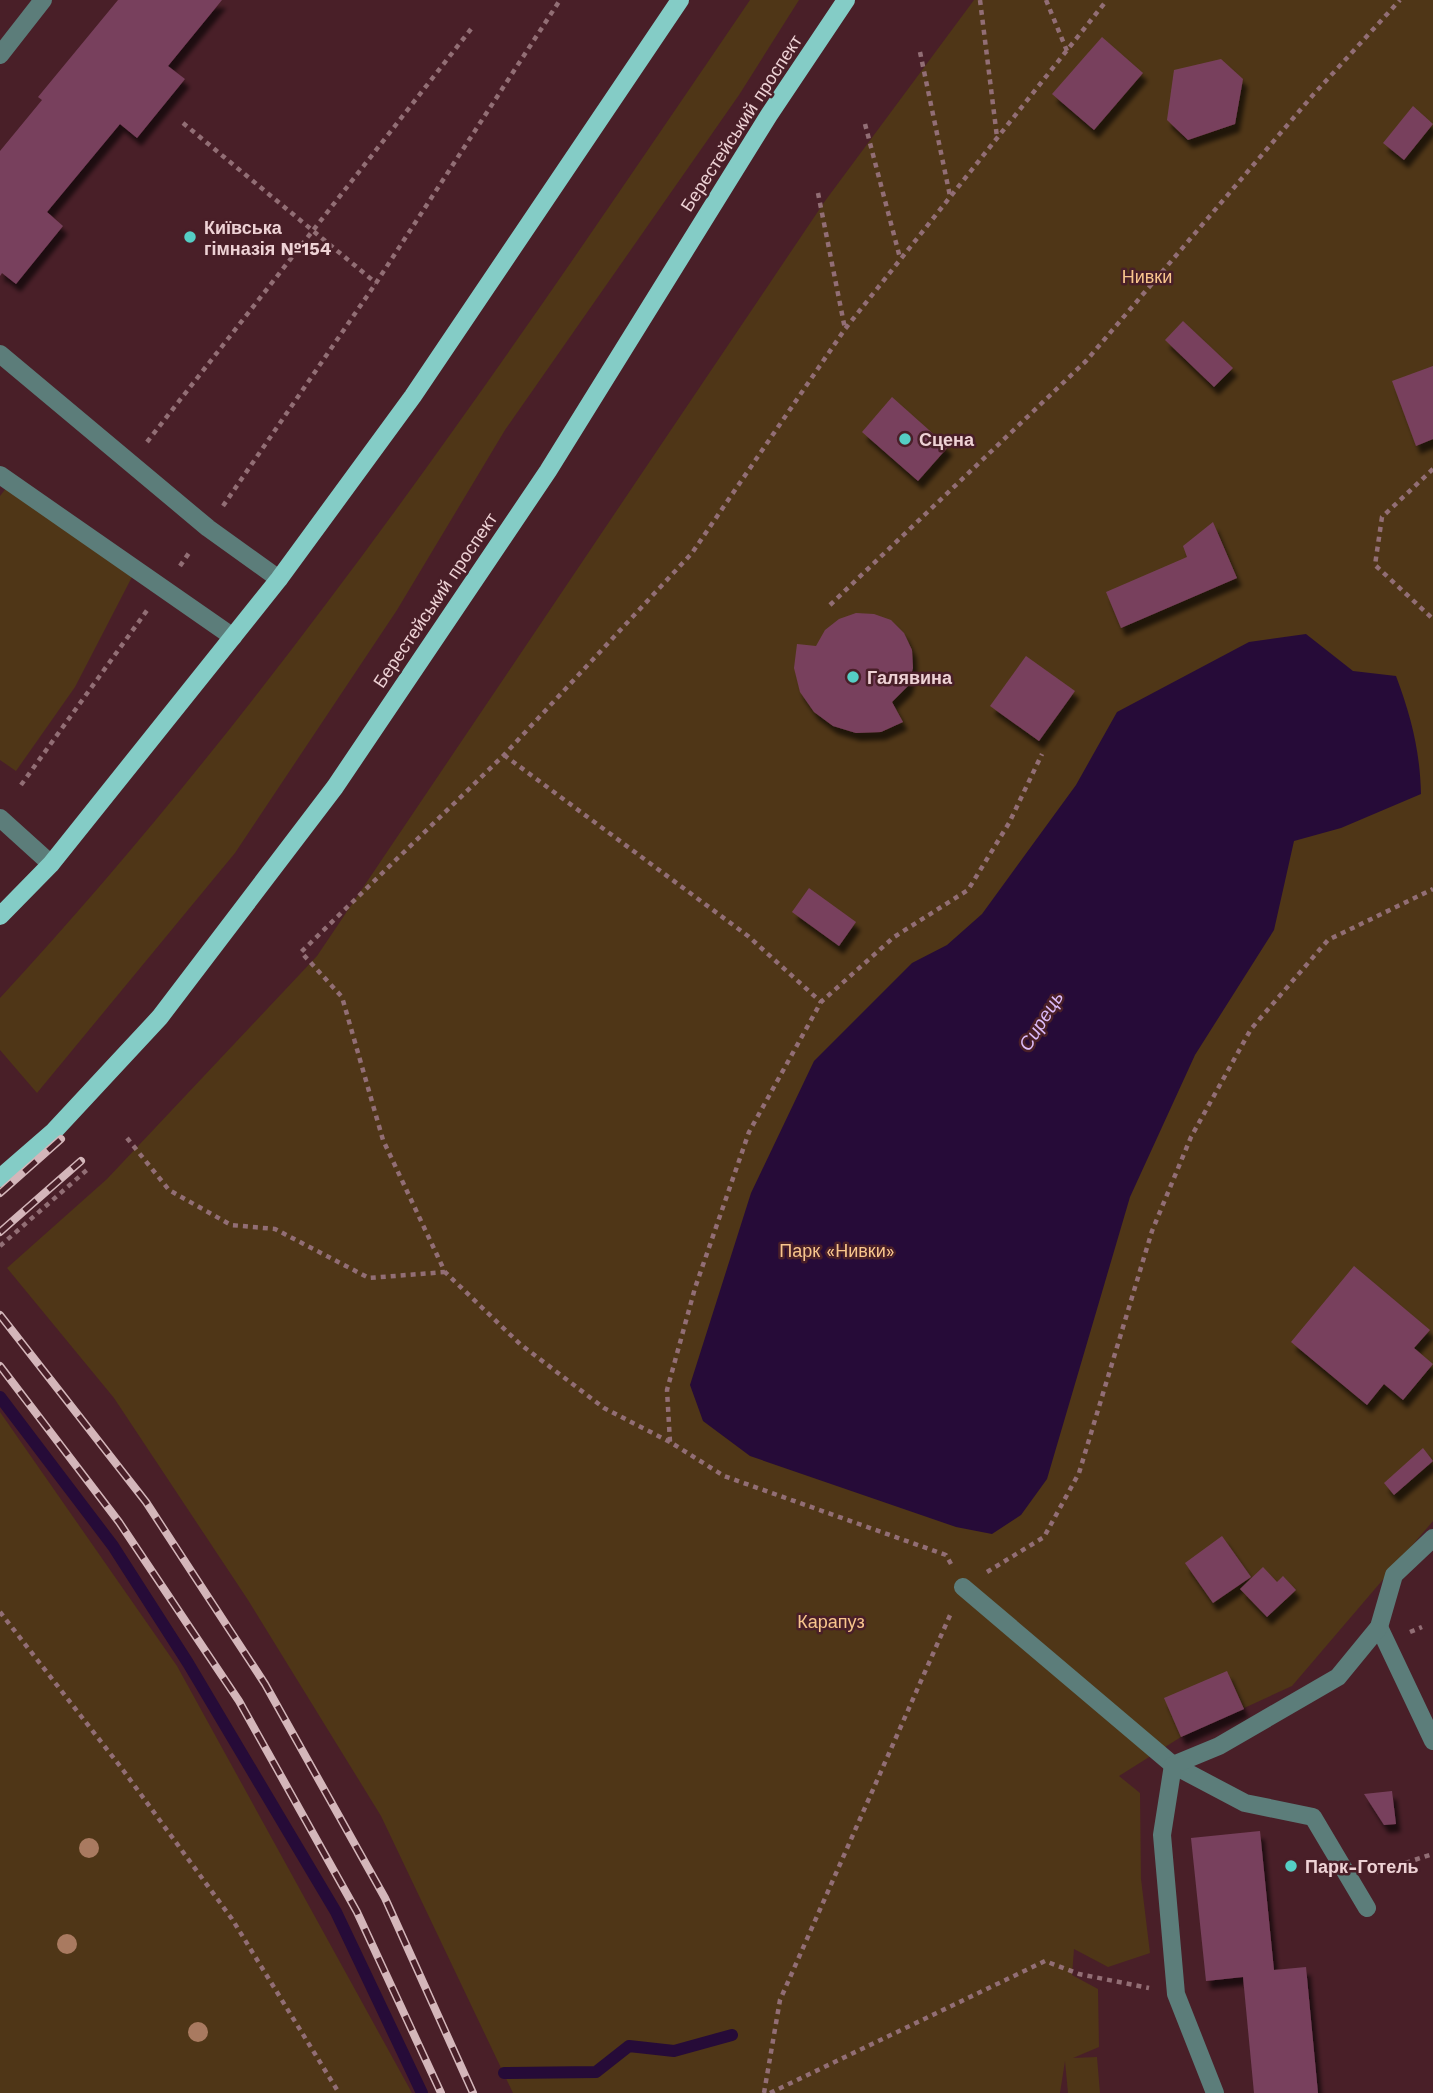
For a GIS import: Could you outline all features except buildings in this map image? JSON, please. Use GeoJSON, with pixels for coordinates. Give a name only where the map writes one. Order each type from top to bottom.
{"type":"FeatureCollection","features":[{"type":"Feature","properties":{"kind":"main road"},"geometry":{"type":"LineString","coordinates":[[0,916],[51,864],[279,579],[413,396],[680,0]]}},
{"type":"Feature","properties":{"kind":"main road","name":"Берестейський проспект"},"geometry":{"type":"LineString","coordinates":[[0,1178],[54,1131],[160,1017],[335,786],[548,471],[769,115],[846,0]]}},
{"type":"Feature","properties":{"kind":"street"},"geometry":{"type":"LineString","coordinates":[[0,55],[43,0]]}},
{"type":"Feature","properties":{"kind":"street"},"geometry":{"type":"LineString","coordinates":[[0,354],[208,528],[279,579]]}},
{"type":"Feature","properties":{"kind":"street"},"geometry":{"type":"LineString","coordinates":[[0,475],[233,637]]}},
{"type":"Feature","properties":{"kind":"street"},"geometry":{"type":"LineString","coordinates":[[0,818],[51,864]]}},
{"type":"Feature","properties":{"kind":"street"},"geometry":{"type":"LineString","coordinates":[[1173,1765],[1219,1746],[1338,1677],[1379,1627],[1394,1575],[1433,1538]]}},
{"type":"Feature","properties":{"kind":"street"},"geometry":{"type":"LineString","coordinates":[[963,1587],[1173,1765],[1245,1803],[1313,1817],[1367,1908]]}},
{"type":"Feature","properties":{"kind":"street"},"geometry":{"type":"LineString","coordinates":[[1379,1627],[1433,1741]]}},
{"type":"Feature","properties":{"kind":"street"},"geometry":{"type":"LineString","coordinates":[[1173,1765],[1162,1835],[1176,1994],[1215,2093]]}},
{"type":"Feature","properties":{"kind":"path"},"geometry":{"type":"LineString","coordinates":[[20,785],[208,528],[376,284],[560,0]]}},
{"type":"Feature","properties":{"kind":"path"},"geometry":{"type":"LineString","coordinates":[[980,0],[997,137]]}},
{"type":"Feature","properties":{"kind":"path"},"geometry":{"type":"LineString","coordinates":[[1046,0],[1067,51]]}},
{"type":"Feature","properties":{"kind":"path"},"geometry":{"type":"LineString","coordinates":[[963,1587],[946,1555],[724,1476],[670,1442],[604,1408],[520,1344],[445,1272],[383,1140],[342,997],[301,952],[504,755],[692,553],[845,329],[1107,0]]}},
{"type":"Feature","properties":{"kind":"path"},"geometry":{"type":"LineString","coordinates":[[830,605],[1086,361],[1313,95],[1400,0]]}},
{"type":"Feature","properties":{"kind":"path"},"geometry":{"type":"LineString","coordinates":[[130,464],[471,29]]}},
{"type":"Feature","properties":{"kind":"path"},"geometry":{"type":"LineString","coordinates":[[920,52],[950,197]]}},
{"type":"Feature","properties":{"kind":"path"},"geometry":{"type":"LineString","coordinates":[[183,123],[376,284]]}},
{"type":"Feature","properties":{"kind":"path"},"geometry":{"type":"LineString","coordinates":[[865,124],[900,259]]}},
{"type":"Feature","properties":{"kind":"path"},"geometry":{"type":"LineString","coordinates":[[818,193],[845,329]]}},
{"type":"Feature","properties":{"kind":"path"},"geometry":{"type":"LineString","coordinates":[[1433,469],[1382,517],[1375,565],[1433,619]]}},
{"type":"Feature","properties":{"kind":"path"},"geometry":{"type":"LineString","coordinates":[[670,1442],[667,1390],[695,1288],[750,1132],[821,1002],[894,937],[968,890],[1009,823],[1042,754]]}},
{"type":"Feature","properties":{"kind":"path"},"geometry":{"type":"LineString","coordinates":[[504,755],[748,936],[821,1002]]}},
{"type":"Feature","properties":{"kind":"path"},"geometry":{"type":"LineString","coordinates":[[764,2093],[780,2000],[963,1587],[1044,1537],[1079,1473],[1152,1231],[1191,1137],[1251,1029],[1328,940],[1433,889]]}},
{"type":"Feature","properties":{"kind":"path"},"geometry":{"type":"LineString","coordinates":[[127,1138],[169,1190],[231,1224],[275,1229],[369,1278],[445,1272]]}},
{"type":"Feature","properties":{"kind":"path"},"geometry":{"type":"LineString","coordinates":[[0,1246],[88,1169]]}},
{"type":"Feature","properties":{"kind":"path"},"geometry":{"type":"LineString","coordinates":[[0,1612],[123,1770],[232,1919],[339,2093]]}},
{"type":"Feature","properties":{"kind":"path"},"geometry":{"type":"LineString","coordinates":[[1351,1881],[1433,1854]]}},
{"type":"Feature","properties":{"kind":"path"},"geometry":{"type":"LineString","coordinates":[[770,2093],[1045,1961],[1079,1974],[1176,1994]]}},
{"type":"Feature","properties":{"kind":"green space"},"geometry":{"type":"Polygon","coordinates":[[[750,0],[799,0],[739,95],[505,430],[397,610],[235,853],[37,1093],[0,1050],[0,998],[104,881],[204,761],[300,638],[484,386],[750,0]]]}},
{"type":"Feature","properties":{"kind":"green space","name":"Парк «Нивки»"},"geometry":{"type":"Polygon","coordinates":[[[974,0],[1433,0],[1433,1521],[1292,1686],[1181,1737],[1119,1776],[1140,1793],[1141,1879],[1150,1953],[1108,1967],[1074,1949],[1072,1975],[1098,1989],[1099,2047],[1073,2058],[1097,2057],[1100,2093],[1068,2093],[1065,2061],[1060,2093],[513,2093],[381,1816],[248,1600],[114,1398],[7,1268],[107,1179],[317,956],[825,201],[974,0]]]}},
{"type":"Feature","properties":{"kind":"green space"},"geometry":{"type":"Polygon","coordinates":[[[7,487],[133,575],[75,687],[16,771],[0,760],[0,496],[7,487]]]}},
{"type":"Feature","properties":{"kind":"green space"},"geometry":{"type":"Polygon","coordinates":[[[0,1412],[177,1666],[412,2093],[0,2093],[0,1412]]]}},
{"type":"Feature","properties":{"kind":"water","name":"Сирець"},"geometry":{"type":"Polygon","coordinates":[[[1306,634],[1353,671],[1396,676],[1414,734],[1421,794],[1341,828],[1294,841],[1274,930],[1195,1055],[1130,1197],[1047,1479],[1021,1515],[992,1534],[956,1527],[750,1456],[703,1421],[690,1385],[751,1193],[814,1061],[912,963],[947,945],[982,914],[1076,785],[1117,712],[1249,642],[1306,634]]]}},
{"type":"Feature","properties":{"kind":"waterway"},"geometry":{"type":"LineString","coordinates":[[0,1397],[113,1546],[188,1663],[336,1912],[422,2093]]}},
{"type":"Feature","properties":{"kind":"waterway"},"geometry":{"type":"LineString","coordinates":[[504,2073],[596,2072],[629,2046],[674,2051],[732,2035]]}},
{"type":"Feature","properties":{"kind":"railway"},"geometry":{"type":"LineString","coordinates":[[0,1193],[61,1139]]}},
{"type":"Feature","properties":{"kind":"railway"},"geometry":{"type":"LineString","coordinates":[[0,1232],[81,1161]]}},
{"type":"Feature","properties":{"kind":"railway"},"geometry":{"type":"LineString","coordinates":[[0,1315],[146,1502],[265,1684],[385,1898],[473,2093]]}},
{"type":"Feature","properties":{"kind":"railway"},"geometry":{"type":"LineString","coordinates":[[0,1366],[119,1522],[239,1701],[357,1912],[441,2093]]}},
{"type":"Feature","properties":{"kind":"place","name":"Київська гімназія №154"},"geometry":{"type":"Point","coordinates":[190,237]}},
{"type":"Feature","properties":{"kind":"place","name":"Сцена"},"geometry":{"type":"Point","coordinates":[905,439]}},
{"type":"Feature","properties":{"kind":"place","name":"Галявина"},"geometry":{"type":"Point","coordinates":[853,677]}},
{"type":"Feature","properties":{"kind":"place","name":"Парк-Готель"},"geometry":{"type":"Point","coordinates":[1291,1866]}},
{"type":"Feature","properties":{"kind":"park label","name":"Нивки"},"geometry":{"type":"Point","coordinates":[1147,276]}},
{"type":"Feature","properties":{"kind":"park label","name":"Карапуз"},"geometry":{"type":"Point","coordinates":[831,1621]}}]}
